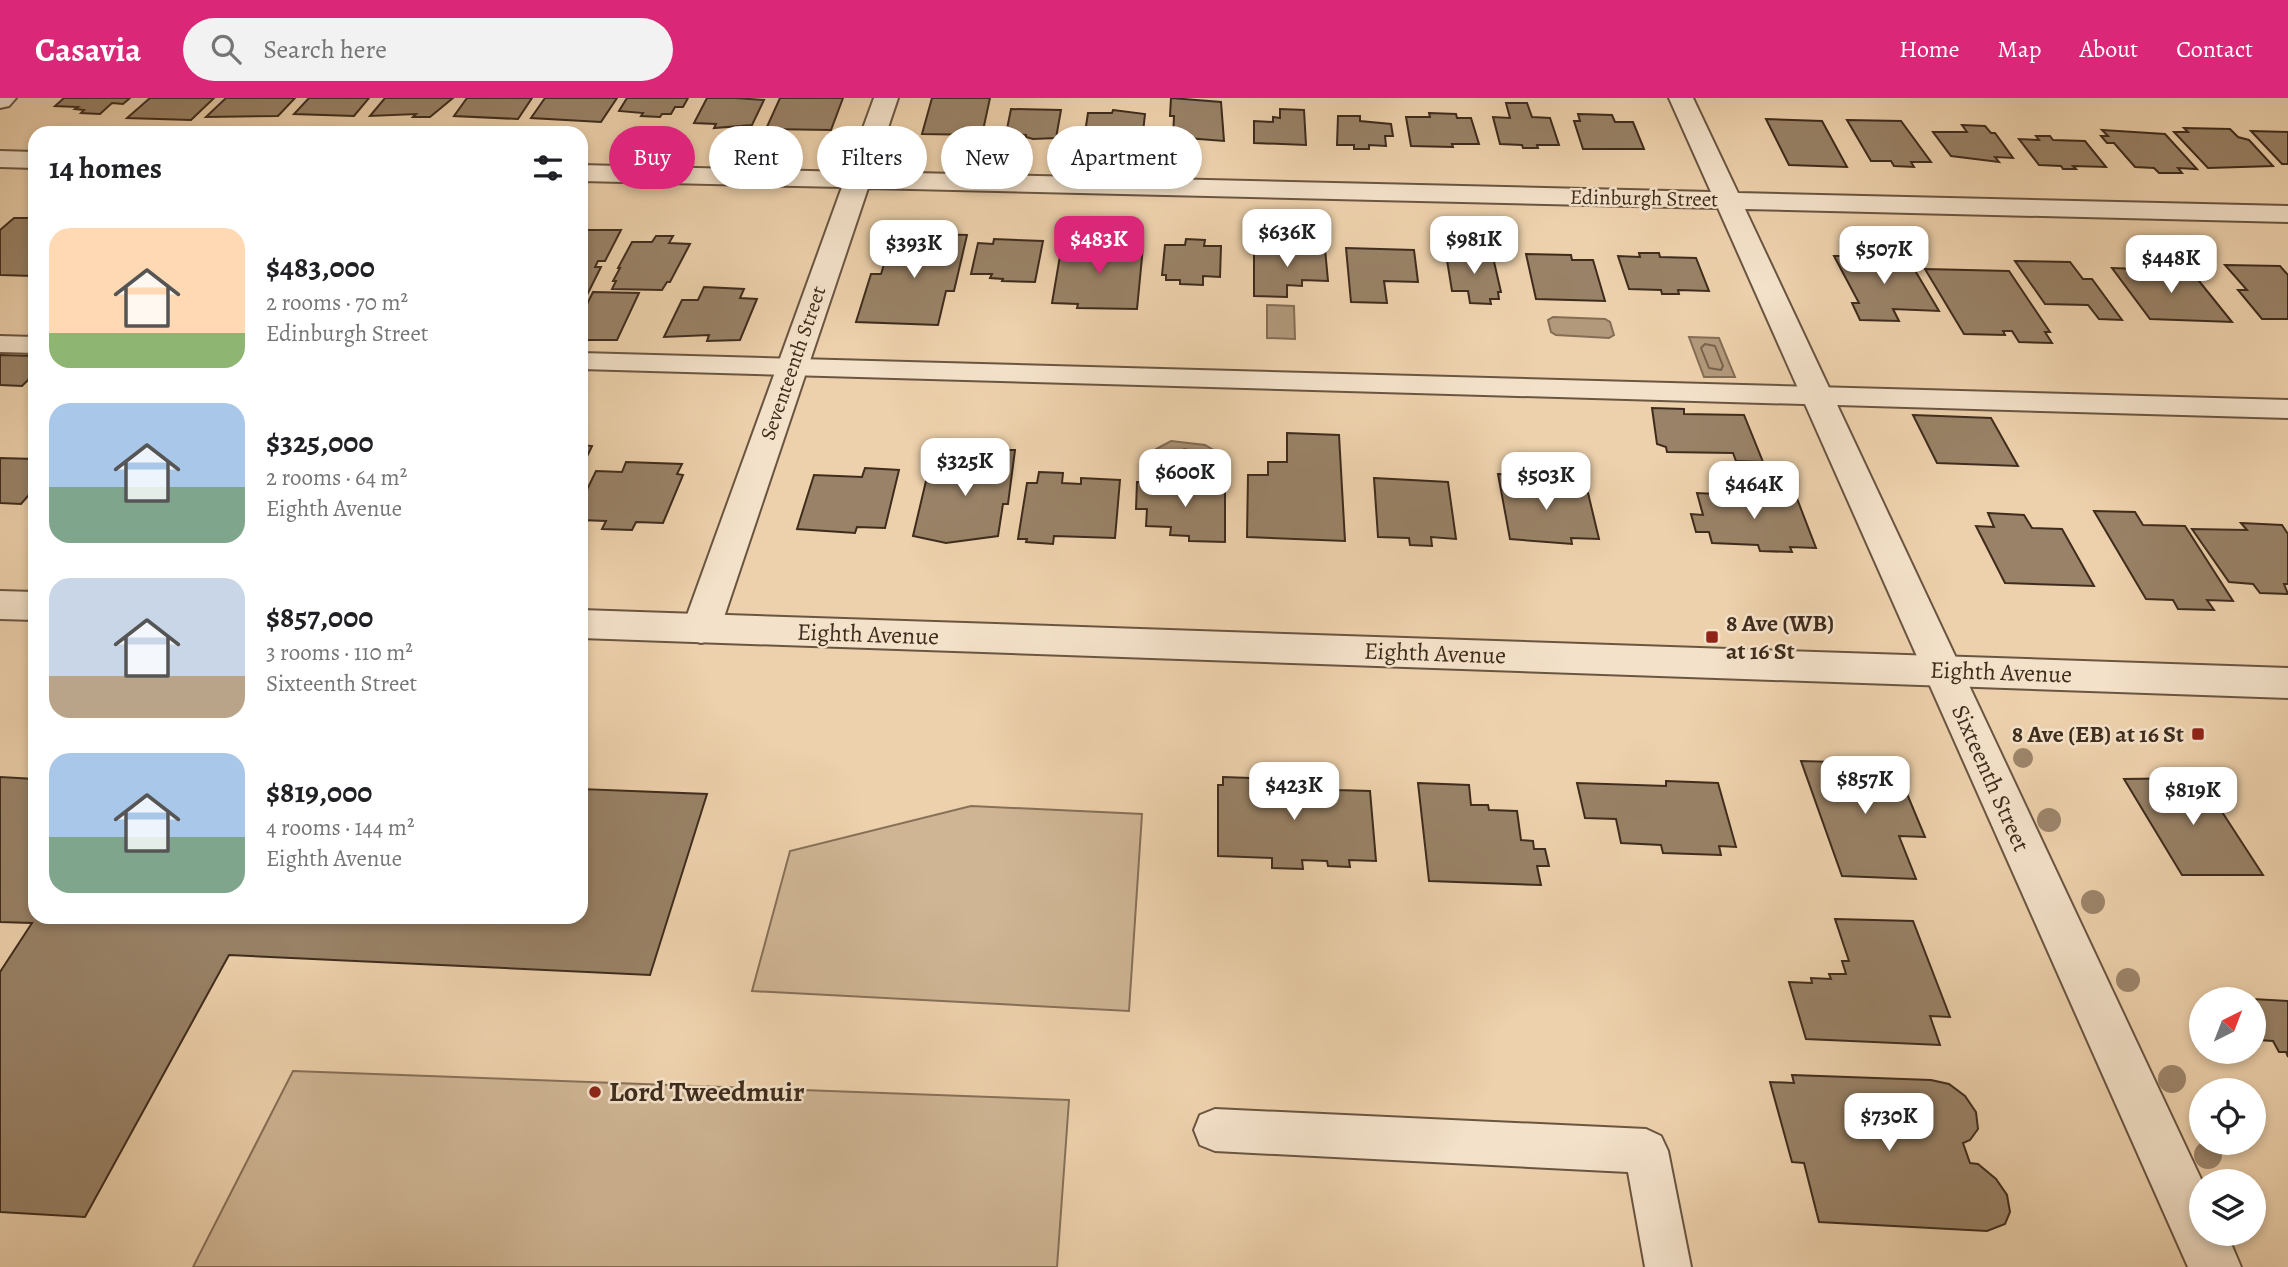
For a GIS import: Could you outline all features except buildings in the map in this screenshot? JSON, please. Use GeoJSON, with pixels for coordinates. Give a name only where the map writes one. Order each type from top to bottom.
{"type":"FeatureCollection","features":[{"type":"Feature","properties":{"kind":"street"},"geometry":{"type":"LineString","coordinates":[[0,101],[4,98]]}},
{"type":"Feature","properties":{"kind":"street","name":"Seventeenth Street"},"geometry":{"type":"LineString","coordinates":[[876,126],[886,98]]}},
{"type":"Feature","properties":{"kind":"street","name":"Sixteenth Street"},"geometry":{"type":"LineString","coordinates":[[1681,98],[2215,1267]]}},
{"type":"Feature","properties":{"kind":"street"},"geometry":{"type":"LineString","coordinates":[[0,159],[28,160]]}},
{"type":"Feature","properties":{"kind":"street","name":"Edinburgh Street"},"geometry":{"type":"LineString","coordinates":[[588,173],[817,178]]}},
{"type":"Feature","properties":{"kind":"street","name":"Edinburgh Street"},"geometry":{"type":"LineString","coordinates":[[927,181],[2288,214]]}},
{"type":"Feature","properties":{"kind":"street","name":"Seventeenth Street"},"geometry":{"type":"LineString","coordinates":[[701,629],[854,189]]}},
{"type":"Feature","properties":{"kind":"street"},"geometry":{"type":"LineString","coordinates":[[0,605],[28,606]]}},
{"type":"Feature","properties":{"kind":"street","name":"Eighth Avenue"},"geometry":{"type":"LineString","coordinates":[[588,624],[2288,683]]}},
{"type":"Feature","properties":{"kind":"lane"},"geometry":{"type":"LineString","coordinates":[[0,344],[28,345]]}},
{"type":"Feature","properties":{"kind":"lane"},"geometry":{"type":"LineString","coordinates":[[588,361],[2288,409]]}},
{"type":"Feature","properties":{"kind":"lane"},"geometry":{"type":"LineString","coordinates":[[1215,1130],[1646,1152],[1668,1267]]}},
{"type":"Feature","properties":{"kind":"shaded area"},"geometry":{"type":"Polygon","coordinates":[[[971,806],[1142,814],[1129,1011],[752,991],[790,851],[971,806]]]}},
{"type":"Feature","properties":{"kind":"shaded area"},"geometry":{"type":"Polygon","coordinates":[[[293,1071],[1069,1100],[1057,1267],[193,1267],[293,1071]]]}},
{"type":"Feature","properties":{"kind":"water"},"geometry":{"type":"Polygon","coordinates":[[[1267,305],[1294,306],[1295,339],[1267,338],[1267,305]]]}},
{"type":"Feature","properties":{"kind":"water"},"geometry":{"type":"Polygon","coordinates":[[[1553,317],[1605,319],[1610,322],[1614,335],[1609,338],[1556,335],[1551,332],[1548,320],[1553,317]]]}},
{"type":"Feature","properties":{"kind":"water"},"geometry":{"type":"Polygon","coordinates":[[[1689,337],[1719,338],[1735,377],[1704,377],[1689,337]]]}},
{"type":"Feature","properties":{"kind":"water"},"geometry":{"type":"Polygon","coordinates":[[[1171,441],[1205,445],[1220,454],[1222,462],[1208,471],[1162,459],[1156,449],[1171,441]]]}},
{"type":"Feature","properties":{"kind":"place","name":"8 Ave (WB) at 16 St"},"geometry":{"type":"Point","coordinates":[1712,637]}},
{"type":"Feature","properties":{"kind":"place","name":"8 Ave (EB) at 16 St"},"geometry":{"type":"Point","coordinates":[2198,734]}},
{"type":"Feature","properties":{"kind":"place","name":"Lord Tweedmuir"},"geometry":{"type":"Point","coordinates":[595,1092]}}]}
